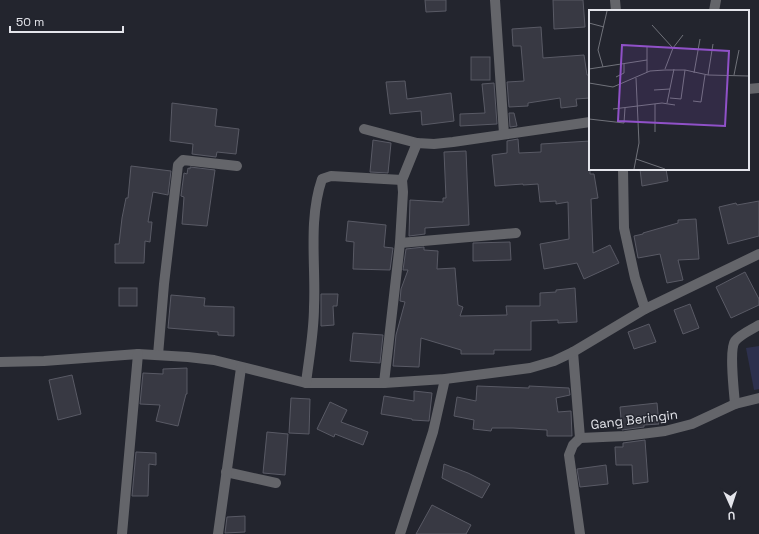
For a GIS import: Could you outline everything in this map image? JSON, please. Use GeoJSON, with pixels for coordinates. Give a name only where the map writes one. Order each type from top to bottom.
{"type":"FeatureCollection","features":[{"type":"Feature","properties":{"kind":"street"},"geometry":{"type":"LineString","coordinates":[[495,0],[504,134]]}},
{"type":"Feature","properties":{"kind":"street"},"geometry":{"type":"LineString","coordinates":[[615,0],[616,10]]}},
{"type":"Feature","properties":{"kind":"street"},"geometry":{"type":"LineString","coordinates":[[714,10],[716,0]]}},
{"type":"Feature","properties":{"kind":"street"},"geometry":{"type":"LineString","coordinates":[[749,89],[759,88]]}},
{"type":"Feature","properties":{"kind":"street"},"geometry":{"type":"LineString","coordinates":[[364,129],[417,143],[434,144],[589,122]]}},
{"type":"Feature","properties":{"kind":"street"},"geometry":{"type":"LineString","coordinates":[[384,384],[400,243],[403,192],[402,180],[417,143]]}},
{"type":"Feature","properties":{"kind":"street"},"geometry":{"type":"LineString","coordinates":[[158,355],[164,284],[178,165],[183,160],[237,166]]}},
{"type":"Feature","properties":{"kind":"street"},"geometry":{"type":"LineString","coordinates":[[623,170],[624,228],[634,278],[644,309]]}},
{"type":"Feature","properties":{"kind":"street"},"geometry":{"type":"LineString","coordinates":[[306,383],[314,310],[314,221],[318,190],[322,179],[331,176],[402,180]]}},
{"type":"Feature","properties":{"kind":"street"},"geometry":{"type":"LineString","coordinates":[[400,243],[516,233]]}},
{"type":"Feature","properties":{"kind":"street"},"geometry":{"type":"LineString","coordinates":[[0,362],[44,361],[138,354],[158,355],[214,360],[241,368],[306,383],[384,384],[530,368],[554,361],[572,352],[644,309],[759,254]]}},
{"type":"Feature","properties":{"kind":"street"},"geometry":{"type":"LineString","coordinates":[[735,404],[732,357],[734,343],[742,335],[759,326]]}},
{"type":"Feature","properties":{"kind":"street"},"geometry":{"type":"LineString","coordinates":[[572,352],[580,438],[573,445],[569,455],[580,534]]}},
{"type":"Feature","properties":{"kind":"street"},"geometry":{"type":"LineString","coordinates":[[122,534],[138,354]]}},
{"type":"Feature","properties":{"kind":"street"},"geometry":{"type":"LineString","coordinates":[[218,534],[241,368]]}},
{"type":"Feature","properties":{"kind":"street"},"geometry":{"type":"LineString","coordinates":[[400,534],[433,432],[445,378]]}},
{"type":"Feature","properties":{"kind":"street","name":"Gang Beringin"},"geometry":{"type":"LineString","coordinates":[[580,438],[625,436],[665,431],[692,424],[735,404],[759,398]]}},
{"type":"Feature","properties":{"kind":"street"},"geometry":{"type":"LineString","coordinates":[[226,472],[276,483]]}},
{"type":"Feature","properties":{"kind":"shaded area"},"geometry":{"type":"Polygon","coordinates":[[[759,346],[759,389],[754,390],[746,348],[759,346]]]}},
{"type":"Feature","properties":{"kind":"building"},"geometry":{"type":"Polygon","coordinates":[[[425,0],[446,0],[446,11],[426,12],[425,0]]]}},
{"type":"Feature","properties":{"kind":"building"},"geometry":{"type":"Polygon","coordinates":[[[553,0],[583,0],[585,27],[554,29],[553,0]]]}},
{"type":"Feature","properties":{"kind":"building"},"geometry":{"type":"Polygon","coordinates":[[[541,27],[543,58],[584,55],[587,75],[589,75],[589,98],[576,99],[577,106],[561,108],[560,98],[528,103],[528,106],[509,107],[507,82],[524,81],[521,46],[513,46],[512,29],[541,27]]]}},
{"type":"Feature","properties":{"kind":"building"},"geometry":{"type":"Polygon","coordinates":[[[471,57],[490,57],[490,80],[471,80],[471,57]]]}},
{"type":"Feature","properties":{"kind":"building"},"geometry":{"type":"Polygon","coordinates":[[[405,81],[407,99],[451,93],[454,121],[422,125],[421,111],[390,114],[386,82],[405,81]]]}},
{"type":"Feature","properties":{"kind":"building"},"geometry":{"type":"Polygon","coordinates":[[[494,83],[497,124],[460,126],[460,114],[485,113],[482,84],[494,83]]]}},
{"type":"Feature","properties":{"kind":"building"},"geometry":{"type":"Polygon","coordinates":[[[172,103],[217,109],[215,126],[239,129],[236,154],[217,152],[216,157],[192,154],[193,144],[170,141],[172,103]]]}},
{"type":"Feature","properties":{"kind":"building"},"geometry":{"type":"Polygon","coordinates":[[[509,113],[514,113],[517,126],[510,127],[509,113]]]}},
{"type":"Feature","properties":{"kind":"building"},"geometry":{"type":"Polygon","coordinates":[[[518,139],[519,153],[541,152],[541,144],[589,141],[589,170],[590,174],[594,174],[598,198],[591,199],[593,253],[610,245],[619,263],[584,279],[577,263],[544,269],[540,244],[569,239],[568,202],[556,204],[556,201],[540,202],[538,184],[495,186],[492,155],[507,153],[507,141],[518,139]]]}},
{"type":"Feature","properties":{"kind":"building"},"geometry":{"type":"Polygon","coordinates":[[[373,140],[391,143],[388,173],[370,172],[373,140]]]}},
{"type":"Feature","properties":{"kind":"building"},"geometry":{"type":"Polygon","coordinates":[[[466,151],[469,225],[425,228],[425,234],[409,236],[410,200],[443,202],[443,198],[446,198],[444,152],[466,151]]]}},
{"type":"Feature","properties":{"kind":"building"},"geometry":{"type":"Polygon","coordinates":[[[131,166],[171,171],[168,195],[153,192],[148,222],[152,222],[150,242],[145,241],[144,263],[115,263],[115,244],[119,244],[122,218],[126,198],[128,198],[131,166]]]}},
{"type":"Feature","properties":{"kind":"building"},"geometry":{"type":"Polygon","coordinates":[[[190,167],[215,170],[207,226],[182,224],[184,197],[181,196],[184,173],[187,174],[188,168],[190,169],[190,167]]]}},
{"type":"Feature","properties":{"kind":"building"},"geometry":{"type":"Polygon","coordinates":[[[640,170],[666,170],[668,181],[642,186],[640,170]]]}},
{"type":"Feature","properties":{"kind":"building"},"geometry":{"type":"Polygon","coordinates":[[[759,201],[759,236],[728,244],[719,207],[736,203],[737,205],[759,201]]]}},
{"type":"Feature","properties":{"kind":"building"},"geometry":{"type":"Polygon","coordinates":[[[696,219],[699,259],[678,260],[683,280],[667,283],[660,254],[638,258],[634,236],[678,223],[678,220],[696,219]]]}},
{"type":"Feature","properties":{"kind":"building"},"geometry":{"type":"Polygon","coordinates":[[[348,221],[386,225],[384,247],[393,248],[390,270],[353,269],[354,242],[346,241],[348,221]]]}},
{"type":"Feature","properties":{"kind":"building"},"geometry":{"type":"Polygon","coordinates":[[[510,242],[511,260],[473,261],[473,243],[510,242]]]}},
{"type":"Feature","properties":{"kind":"building"},"geometry":{"type":"Polygon","coordinates":[[[424,247],[424,250],[438,251],[437,269],[455,268],[458,305],[463,307],[460,316],[507,315],[506,306],[540,306],[540,293],[556,292],[556,290],[575,288],[577,322],[558,323],[558,320],[531,321],[531,350],[494,350],[494,354],[461,354],[461,350],[421,338],[419,367],[393,366],[396,335],[405,302],[400,301],[401,289],[408,270],[403,270],[406,249],[424,247]]]}},
{"type":"Feature","properties":{"kind":"building"},"geometry":{"type":"Polygon","coordinates":[[[745,272],[759,299],[759,305],[731,318],[716,287],[745,272]]]}},
{"type":"Feature","properties":{"kind":"building"},"geometry":{"type":"Polygon","coordinates":[[[119,288],[137,288],[137,306],[119,306],[119,288]]]}},
{"type":"Feature","properties":{"kind":"building"},"geometry":{"type":"Polygon","coordinates":[[[321,294],[338,294],[337,306],[333,306],[334,325],[321,326],[321,294]]]}},
{"type":"Feature","properties":{"kind":"building"},"geometry":{"type":"Polygon","coordinates":[[[171,295],[205,298],[204,306],[234,307],[234,336],[218,335],[218,332],[168,328],[171,295]]]}},
{"type":"Feature","properties":{"kind":"building"},"geometry":{"type":"Polygon","coordinates":[[[690,304],[699,328],[683,334],[674,310],[690,304]]]}},
{"type":"Feature","properties":{"kind":"building"},"geometry":{"type":"Polygon","coordinates":[[[649,324],[656,342],[634,349],[628,332],[649,324]]]}},
{"type":"Feature","properties":{"kind":"building"},"geometry":{"type":"Polygon","coordinates":[[[353,333],[383,335],[380,363],[350,361],[353,333]]]}},
{"type":"Feature","properties":{"kind":"building"},"geometry":{"type":"Polygon","coordinates":[[[187,368],[187,394],[178,426],[156,421],[160,405],[140,404],[143,373],[163,374],[163,369],[187,368]]]}},
{"type":"Feature","properties":{"kind":"building"},"geometry":{"type":"Polygon","coordinates":[[[72,375],[81,414],[58,420],[49,380],[72,375]]]}},
{"type":"Feature","properties":{"kind":"building"},"geometry":{"type":"Polygon","coordinates":[[[477,386],[569,388],[570,395],[556,398],[558,412],[571,411],[572,436],[547,436],[547,430],[492,428],[491,431],[473,429],[474,420],[454,416],[457,397],[476,401],[477,386]]]}},
{"type":"Feature","properties":{"kind":"building"},"geometry":{"type":"Polygon","coordinates":[[[414,391],[432,393],[429,421],[412,420],[381,414],[384,396],[414,401],[414,391]]]}},
{"type":"Feature","properties":{"kind":"building"},"geometry":{"type":"Polygon","coordinates":[[[291,398],[310,399],[309,434],[289,433],[291,398]]]}},
{"type":"Feature","properties":{"kind":"building"},"geometry":{"type":"Polygon","coordinates":[[[330,402],[347,410],[341,422],[368,432],[363,445],[335,434],[334,437],[317,429],[330,402]]]}},
{"type":"Feature","properties":{"kind":"building"},"geometry":{"type":"Polygon","coordinates":[[[657,403],[659,424],[644,425],[644,427],[622,430],[620,407],[657,403]]]}},
{"type":"Feature","properties":{"kind":"building"},"geometry":{"type":"Polygon","coordinates":[[[267,432],[288,434],[285,475],[263,473],[267,432]]]}},
{"type":"Feature","properties":{"kind":"building"},"geometry":{"type":"Polygon","coordinates":[[[645,440],[648,482],[633,484],[632,465],[616,465],[615,447],[623,447],[623,443],[645,440]]]}},
{"type":"Feature","properties":{"kind":"building"},"geometry":{"type":"Polygon","coordinates":[[[136,452],[156,453],[156,465],[149,464],[148,496],[132,496],[136,452]]]}},
{"type":"Feature","properties":{"kind":"building"},"geometry":{"type":"Polygon","coordinates":[[[444,464],[468,473],[490,484],[482,498],[442,478],[444,464]]]}},
{"type":"Feature","properties":{"kind":"building"},"geometry":{"type":"Polygon","coordinates":[[[606,465],[608,484],[580,487],[577,469],[606,465]]]}},
{"type":"Feature","properties":{"kind":"building"},"geometry":{"type":"Polygon","coordinates":[[[432,505],[471,525],[466,534],[416,534],[432,505]]]}},
{"type":"Feature","properties":{"kind":"building"},"geometry":{"type":"Polygon","coordinates":[[[245,516],[245,532],[225,533],[227,517],[245,516]]]}}]}
